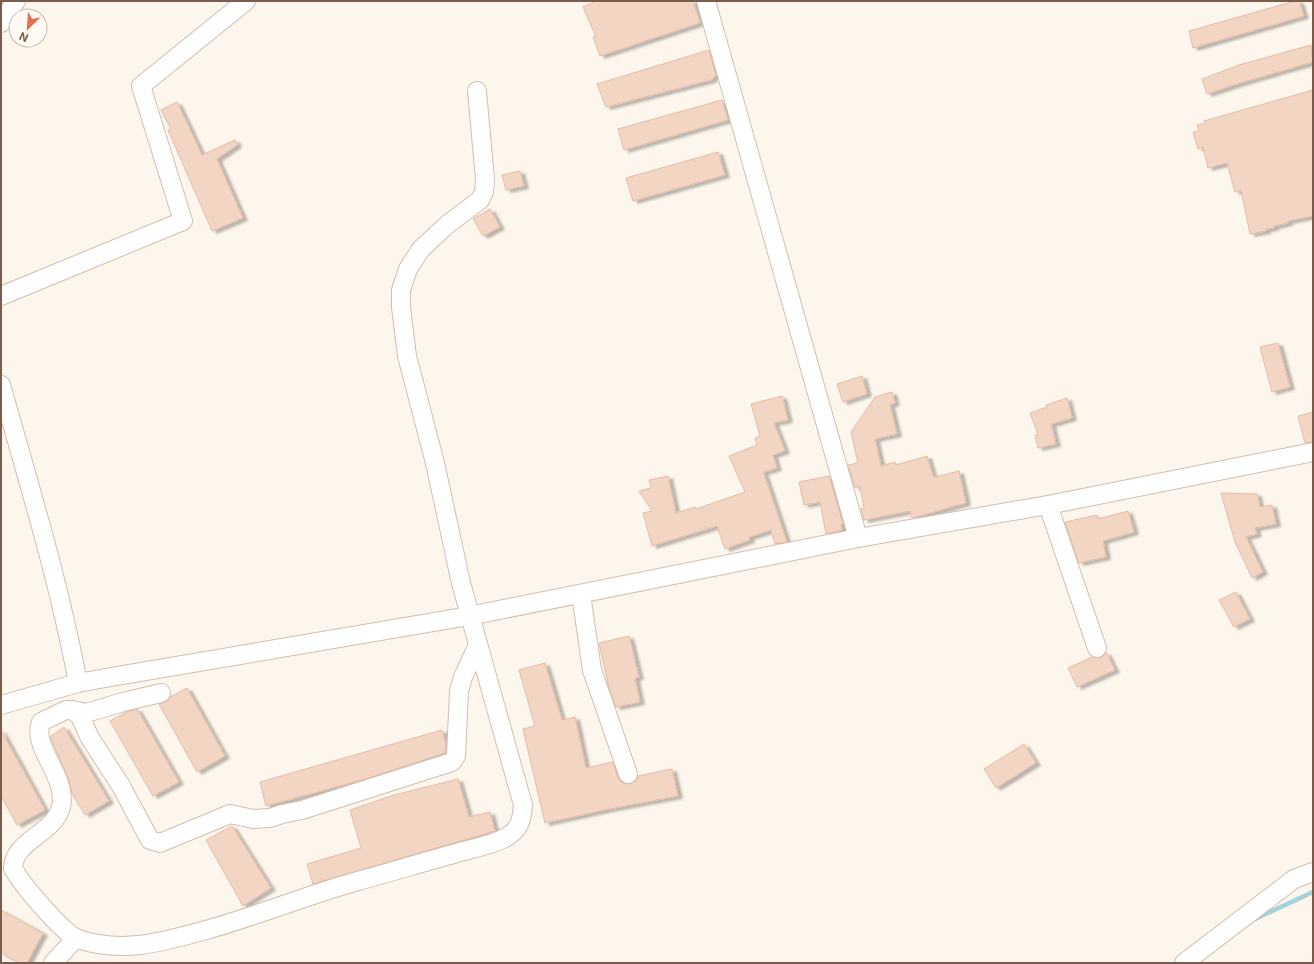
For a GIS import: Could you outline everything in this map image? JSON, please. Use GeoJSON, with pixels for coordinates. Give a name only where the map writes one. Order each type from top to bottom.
{"type":"FeatureCollection","features":[{"type":"Feature","properties":{"kind":"street"},"geometry":{"type":"LineString","coordinates":[[1,23],[16,1]]}},
{"type":"Feature","properties":{"kind":"street"},"geometry":{"type":"LineString","coordinates":[[1,296],[182,221],[141,86],[246,1]]}},
{"type":"Feature","properties":{"kind":"street"},"geometry":{"type":"LineString","coordinates":[[706,1],[858,538]]}},
{"type":"Feature","properties":{"kind":"street"},"geometry":{"type":"LineString","coordinates":[[161,693],[86,713],[72,710],[51,716],[41,722],[39,730],[40,742],[49,756],[60,787],[62,797],[61,808],[49,826],[18,852],[13,868],[19,880],[42,907],[76,938],[114,946],[132,947],[166,941],[238,921],[348,884],[487,844],[511,834],[520,824],[523,805],[516,774],[469,616],[435,463],[408,356],[401,307],[401,290],[408,269],[421,249],[448,224],[480,200],[484,192],[477,91]]}},
{"type":"Feature","properties":{"kind":"street"},"geometry":{"type":"LineString","coordinates":[[1,385],[54,570],[67,624],[78,683]]}},
{"type":"Feature","properties":{"kind":"street"},"geometry":{"type":"LineString","coordinates":[[1,705],[78,683],[469,616],[858,538],[1048,505],[1313,452]]}},
{"type":"Feature","properties":{"kind":"street"},"geometry":{"type":"LineString","coordinates":[[1048,505],[1097,648]]}},
{"type":"Feature","properties":{"kind":"street"},"geometry":{"type":"LineString","coordinates":[[581,594],[592,670],[628,774]]}},
{"type":"Feature","properties":{"kind":"street"},"geometry":{"type":"LineString","coordinates":[[72,710],[80,716],[90,738],[121,786],[150,840],[160,843],[230,814],[253,819],[270,818],[302,810],[452,762],[456,756],[459,691],[463,677],[478,645]]}},
{"type":"Feature","properties":{"kind":"street"},"geometry":{"type":"LineString","coordinates":[[1184,963],[1294,879],[1313,872]]}},
{"type":"Feature","properties":{"kind":"street"},"geometry":{"type":"LineString","coordinates":[[53,963],[76,938]]}},
{"type":"Feature","properties":{"kind":"building"},"geometry":{"type":"Polygon","coordinates":[[[596,1],[693,1],[700,23],[600,56],[593,37],[596,37],[583,7],[596,1]]]}},
{"type":"Feature","properties":{"kind":"building"},"geometry":{"type":"Polygon","coordinates":[[[1299,1],[1304,16],[1193,48],[1189,31],[1299,1]]]}},
{"type":"Feature","properties":{"kind":"building"},"geometry":{"type":"Polygon","coordinates":[[[1311,45],[1313,62],[1207,94],[1202,79],[1239,65],[1311,45]]]}},
{"type":"Feature","properties":{"kind":"building"},"geometry":{"type":"Polygon","coordinates":[[[709,50],[716,76],[711,80],[606,107],[597,84],[709,50]]]}},
{"type":"Feature","properties":{"kind":"building"},"geometry":{"type":"Polygon","coordinates":[[[1313,90],[1313,216],[1288,221],[1288,223],[1266,229],[1266,231],[1250,234],[1241,190],[1235,192],[1227,163],[1208,168],[1203,147],[1198,149],[1193,132],[1199,131],[1197,125],[1205,123],[1204,121],[1313,90]]]}},
{"type":"Feature","properties":{"kind":"building"},"geometry":{"type":"Polygon","coordinates":[[[722,100],[728,120],[624,150],[618,129],[722,100]]]}},
{"type":"Feature","properties":{"kind":"building"},"geometry":{"type":"Polygon","coordinates":[[[177,102],[202,155],[235,140],[237,145],[217,159],[243,218],[212,231],[168,130],[171,129],[161,110],[177,102]]]}},
{"type":"Feature","properties":{"kind":"building"},"geometry":{"type":"Polygon","coordinates":[[[718,152],[725,175],[633,201],[626,178],[718,152]]]}},
{"type":"Feature","properties":{"kind":"building"},"geometry":{"type":"Polygon","coordinates":[[[520,171],[524,186],[506,190],[502,175],[520,171]]]}},
{"type":"Feature","properties":{"kind":"building"},"geometry":{"type":"Polygon","coordinates":[[[490,209],[500,227],[483,236],[473,219],[490,209]]]}},
{"type":"Feature","properties":{"kind":"building"},"geometry":{"type":"Polygon","coordinates":[[[1278,343],[1290,387],[1272,392],[1260,347],[1278,343]]]}},
{"type":"Feature","properties":{"kind":"building"},"geometry":{"type":"Polygon","coordinates":[[[862,376],[867,394],[843,402],[837,384],[862,376]]]}},
{"type":"Feature","properties":{"kind":"building"},"geometry":{"type":"Polygon","coordinates":[[[892,392],[895,403],[890,405],[897,434],[875,439],[881,466],[895,462],[896,465],[927,456],[933,476],[936,477],[959,471],[966,503],[912,518],[910,511],[864,520],[861,509],[864,508],[860,486],[855,488],[848,465],[858,463],[851,432],[875,397],[892,392]]]}},
{"type":"Feature","properties":{"kind":"building"},"geometry":{"type":"Polygon","coordinates":[[[782,396],[788,420],[774,423],[785,451],[773,455],[777,468],[764,472],[764,474],[787,542],[775,544],[771,530],[749,537],[750,540],[725,549],[717,526],[652,546],[643,513],[652,511],[639,491],[651,488],[649,480],[668,476],[676,513],[695,507],[696,509],[745,492],[729,456],[757,445],[755,438],[760,436],[751,404],[782,396]]]}},
{"type":"Feature","properties":{"kind":"building"},"geometry":{"type":"Polygon","coordinates":[[[1067,398],[1072,418],[1051,424],[1056,444],[1038,448],[1035,435],[1038,434],[1030,413],[1047,407],[1046,405],[1067,398]]]}},
{"type":"Feature","properties":{"kind":"building"},"geometry":{"type":"Polygon","coordinates":[[[1313,412],[1313,442],[1305,443],[1298,416],[1313,412]]]}},
{"type":"Feature","properties":{"kind":"building"},"geometry":{"type":"Polygon","coordinates":[[[829,476],[843,524],[841,524],[842,530],[826,534],[820,502],[804,505],[799,482],[829,476]]]}},
{"type":"Feature","properties":{"kind":"building"},"geometry":{"type":"Polygon","coordinates":[[[1221,493],[1257,494],[1260,507],[1272,505],[1276,524],[1255,528],[1257,534],[1246,537],[1263,572],[1252,578],[1235,542],[1221,493]]]}},
{"type":"Feature","properties":{"kind":"building"},"geometry":{"type":"Polygon","coordinates":[[[1128,511],[1134,532],[1103,541],[1106,557],[1079,563],[1065,522],[1097,515],[1098,519],[1128,511]]]}},
{"type":"Feature","properties":{"kind":"building"},"geometry":{"type":"Polygon","coordinates":[[[1236,592],[1250,619],[1234,627],[1219,600],[1236,592]]]}},
{"type":"Feature","properties":{"kind":"building"},"geometry":{"type":"Polygon","coordinates":[[[629,636],[639,677],[635,678],[640,702],[616,707],[609,688],[599,643],[629,636]]]}},
{"type":"Feature","properties":{"kind":"building"},"geometry":{"type":"Polygon","coordinates":[[[1106,652],[1115,670],[1077,687],[1068,668],[1092,657],[1101,658],[1106,652]]]}},
{"type":"Feature","properties":{"kind":"building"},"geometry":{"type":"Polygon","coordinates":[[[545,663],[562,720],[575,717],[586,768],[613,762],[618,778],[621,782],[626,784],[636,781],[638,776],[672,769],[678,796],[545,823],[523,729],[535,726],[519,670],[545,663]]]}},
{"type":"Feature","properties":{"kind":"building"},"geometry":{"type":"Polygon","coordinates":[[[187,688],[225,756],[197,772],[159,704],[168,701],[170,697],[187,688]]]}},
{"type":"Feature","properties":{"kind":"building"},"geometry":{"type":"Polygon","coordinates":[[[137,709],[179,782],[153,796],[110,721],[126,712],[137,709]]]}},
{"type":"Feature","properties":{"kind":"building"},"geometry":{"type":"Polygon","coordinates":[[[64,727],[109,801],[85,815],[72,794],[69,780],[51,739],[51,736],[64,727]]]}},
{"type":"Feature","properties":{"kind":"building"},"geometry":{"type":"Polygon","coordinates":[[[1,730],[45,810],[17,825],[1,796],[1,730]]]}},
{"type":"Feature","properties":{"kind":"building"},"geometry":{"type":"Polygon","coordinates":[[[442,730],[446,744],[445,753],[369,778],[266,806],[260,782],[442,730]]]}},
{"type":"Feature","properties":{"kind":"building"},"geometry":{"type":"Polygon","coordinates":[[[1024,744],[1036,763],[996,788],[984,769],[1024,744]]]}},
{"type":"Feature","properties":{"kind":"building"},"geometry":{"type":"Polygon","coordinates":[[[458,779],[469,817],[490,812],[495,831],[313,884],[307,864],[361,848],[350,810],[394,795],[458,779]]]}},
{"type":"Feature","properties":{"kind":"building"},"geometry":{"type":"Polygon","coordinates":[[[232,826],[271,888],[243,906],[206,840],[232,826]]]}},
{"type":"Feature","properties":{"kind":"building"},"geometry":{"type":"Polygon","coordinates":[[[1,910],[43,933],[27,963],[20,963],[1,953],[1,910]]]}},
{"type":"Feature","properties":{"kind":"waterway"},"geometry":{"type":"LineString","coordinates":[[1253,920],[1313,892]]}}]}
